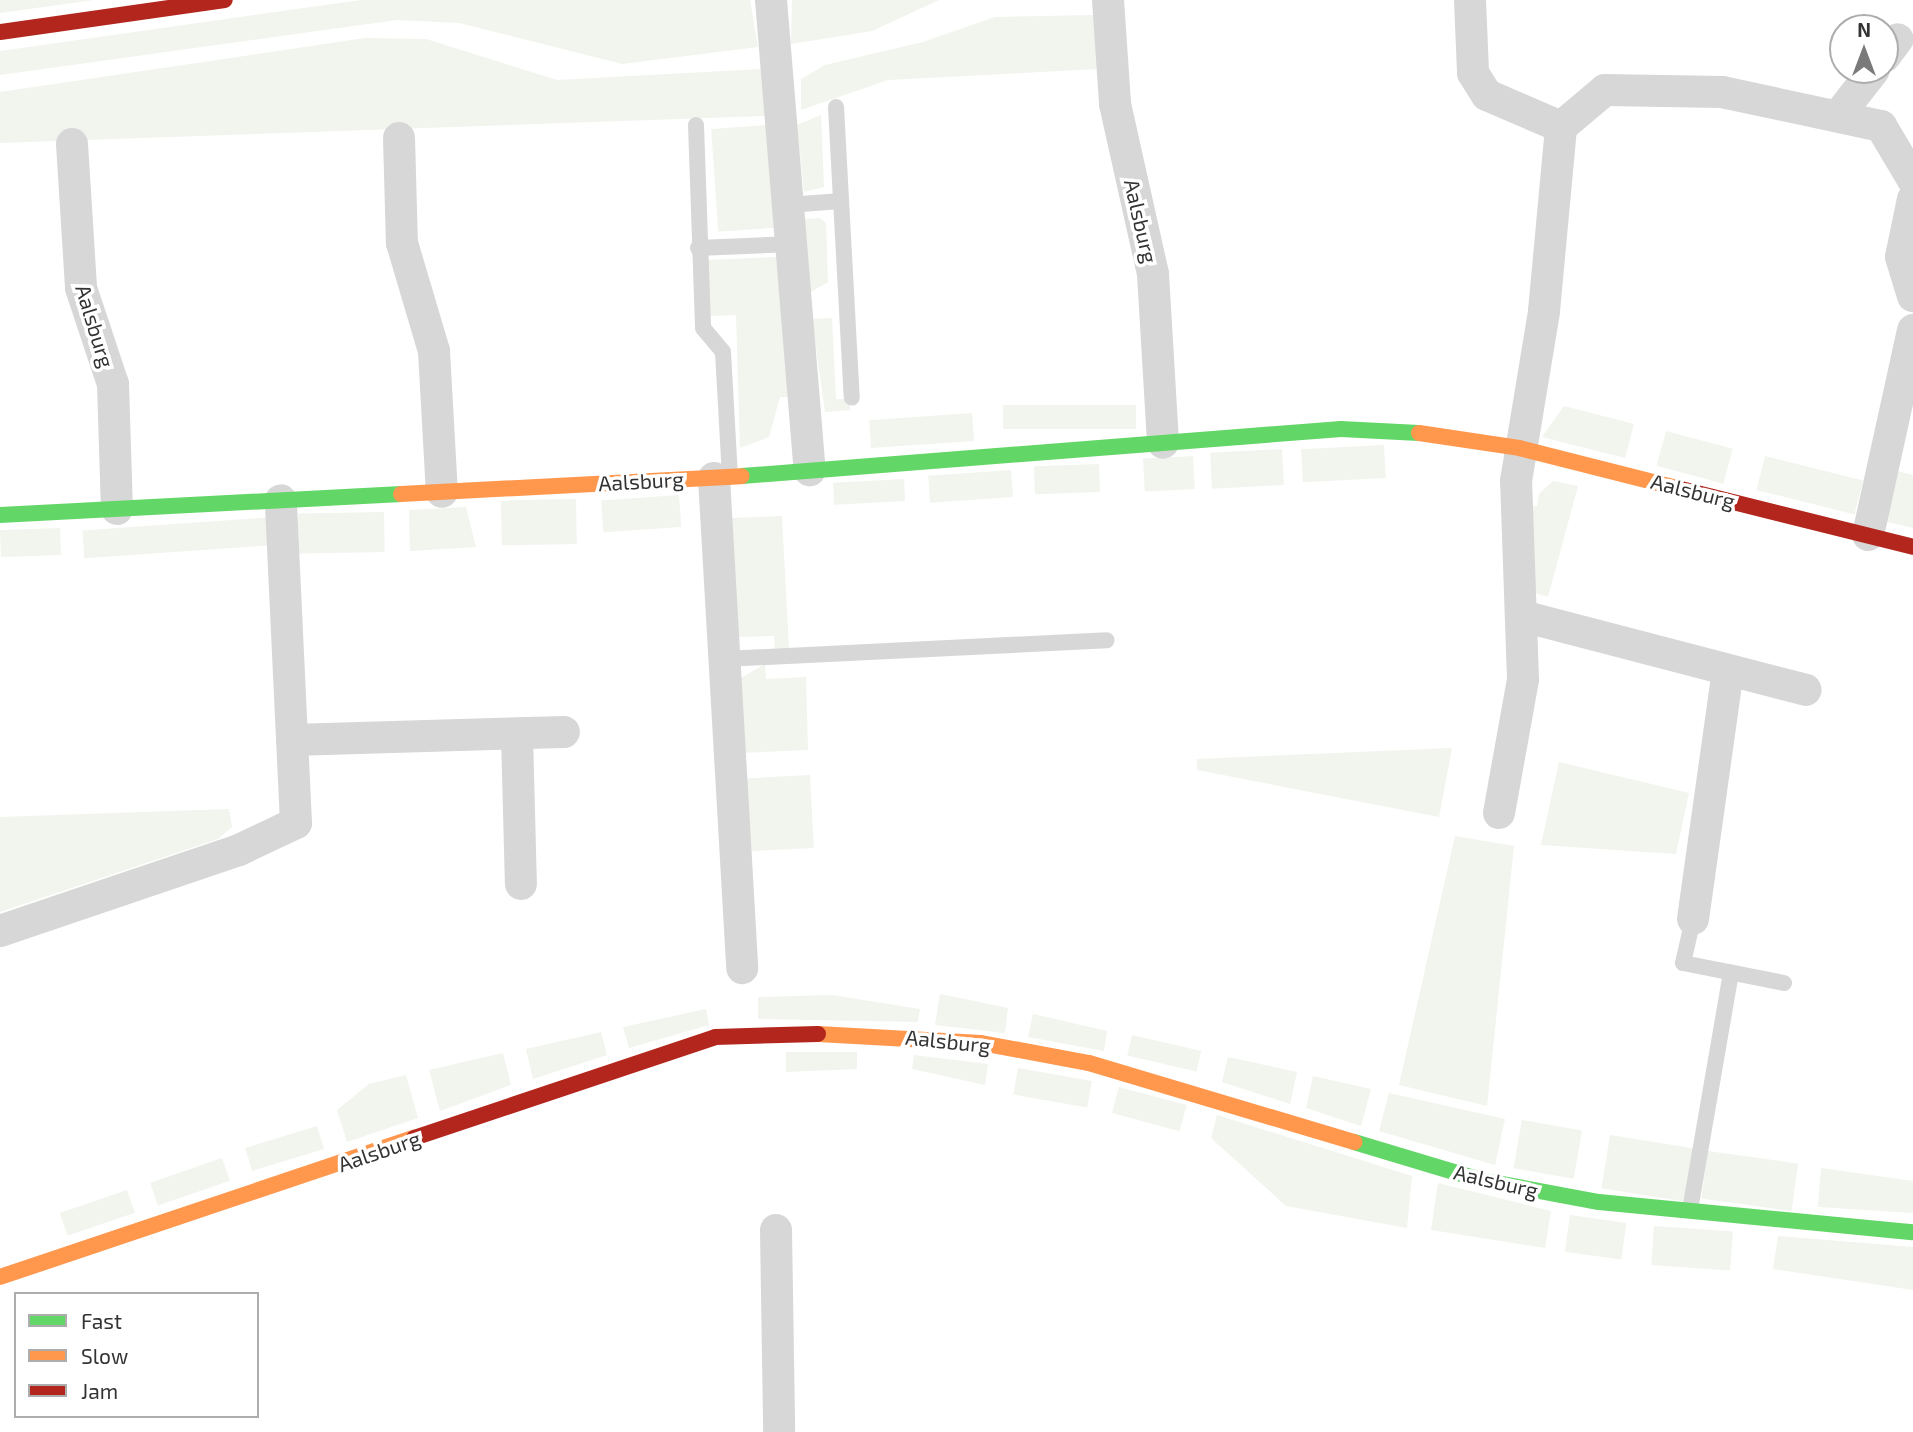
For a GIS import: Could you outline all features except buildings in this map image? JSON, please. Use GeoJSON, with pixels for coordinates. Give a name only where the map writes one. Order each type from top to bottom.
{"type":"FeatureCollection","features":[{"type":"Feature","properties":{"kind":"street"},"geometry":{"type":"LineString","coordinates":[[0,32],[225,0]]}},
{"type":"Feature","properties":{"kind":"street"},"geometry":{"type":"LineString","coordinates":[[771,0],[810,470]]}},
{"type":"Feature","properties":{"kind":"street","name":"Aalsburg"},"geometry":{"type":"LineString","coordinates":[[1108,0],[1115,104],[1153,274],[1163,443]]}},
{"type":"Feature","properties":{"kind":"street"},"geometry":{"type":"LineString","coordinates":[[1470,0],[1472,74],[1487,95],[1561,127]]}},
{"type":"Feature","properties":{"kind":"street"},"geometry":{"type":"LineString","coordinates":[[1838,116],[1863,84]]}},
{"type":"Feature","properties":{"kind":"street"},"geometry":{"type":"LineString","coordinates":[[1499,813],[1523,679],[1519,448],[1544,311],[1561,127],[1605,90],[1722,92],[1881,126],[1913,180]]}},
{"type":"Feature","properties":{"kind":"street"},"geometry":{"type":"LineString","coordinates":[[399,138],[402,243],[434,351],[442,492]]}},
{"type":"Feature","properties":{"kind":"street","name":"Aalsburg"},"geometry":{"type":"LineString","coordinates":[[72,144],[81,288],[113,384],[117,509]]}},
{"type":"Feature","properties":{"kind":"street"},"geometry":{"type":"LineString","coordinates":[[1913,199],[1901,257],[1913,296]]}},
{"type":"Feature","properties":{"kind":"street"},"geometry":{"type":"LineString","coordinates":[[1868,535],[1913,330]]}},
{"type":"Feature","properties":{"kind":"street","name":"Aalsburg"},"geometry":{"type":"LineString","coordinates":[[0,515],[722,477],[1341,429],[1429,433],[1519,448],[1913,547]]}},
{"type":"Feature","properties":{"kind":"street","name":"Aalsburg"},"geometry":{"type":"LineString","coordinates":[[722,477],[724,659],[742,968]]}},
{"type":"Feature","properties":{"kind":"street"},"geometry":{"type":"LineString","coordinates":[[0,931],[281,834],[296,823],[281,500]]}},
{"type":"Feature","properties":{"kind":"street"},"geometry":{"type":"LineString","coordinates":[[1522,616],[1806,690]]}},
{"type":"Feature","properties":{"kind":"street"},"geometry":{"type":"LineString","coordinates":[[1693,919],[1728,670]]}},
{"type":"Feature","properties":{"kind":"street"},"geometry":{"type":"LineString","coordinates":[[292,740],[564,732]]}},
{"type":"Feature","properties":{"kind":"street"},"geometry":{"type":"LineString","coordinates":[[517,735],[521,884]]}},
{"type":"Feature","properties":{"kind":"street","name":"Aalsburg"},"geometry":{"type":"LineString","coordinates":[[0,1277],[716,1037],[753,1034],[872,1034],[981,1043],[1089,1063],[1481,1180],[1690,1212],[1913,1232]]}},
{"type":"Feature","properties":{"kind":"street"},"geometry":{"type":"LineString","coordinates":[[776,1230],[779,1432]]}},
{"type":"Feature","properties":{"kind":"lane"},"geometry":{"type":"LineString","coordinates":[[836,107],[852,398]]}},
{"type":"Feature","properties":{"kind":"lane","name":"Aalsburg"},"geometry":{"type":"LineString","coordinates":[[696,125],[698,248],[703,328],[723,352],[722,477]]}},
{"type":"Feature","properties":{"kind":"lane"},"geometry":{"type":"LineString","coordinates":[[788,205],[841,201]]}},
{"type":"Feature","properties":{"kind":"lane"},"geometry":{"type":"LineString","coordinates":[[698,248],[792,244]]}},
{"type":"Feature","properties":{"kind":"lane"},"geometry":{"type":"LineString","coordinates":[[724,659],[1107,640]]}},
{"type":"Feature","properties":{"kind":"lane"},"geometry":{"type":"LineString","coordinates":[[1693,919],[1683,963],[1784,983]]}},
{"type":"Feature","properties":{"kind":"lane"},"geometry":{"type":"LineString","coordinates":[[1690,1212],[1731,973]]}},
{"type":"Feature","properties":{"kind":"shaded area"},"geometry":{"type":"Polygon","coordinates":[[[0,0],[94,0],[0,13],[0,0]]]}},
{"type":"Feature","properties":{"kind":"shaded area"},"geometry":{"type":"Polygon","coordinates":[[[361,0],[750,0],[758,47],[622,64],[459,23],[397,20],[0,75],[0,51],[361,0]]]}},
{"type":"Feature","properties":{"kind":"shaded area"},"geometry":{"type":"Polygon","coordinates":[[[792,0],[939,0],[872,31],[791,44],[792,0]]]}},
{"type":"Feature","properties":{"kind":"shaded area"},"geometry":{"type":"Polygon","coordinates":[[[1095,15],[1098,69],[888,80],[801,110],[801,79],[825,65],[923,42],[995,17],[1095,15]]]}},
{"type":"Feature","properties":{"kind":"shaded area"},"geometry":{"type":"Polygon","coordinates":[[[365,38],[426,39],[557,80],[761,69],[765,116],[0,143],[0,92],[365,38]]]}},
{"type":"Feature","properties":{"kind":"shaded area"},"geometry":{"type":"Polygon","coordinates":[[[821,115],[824,187],[804,192],[797,125],[821,115]]]}},
{"type":"Feature","properties":{"kind":"shaded area"},"geometry":{"type":"Polygon","coordinates":[[[767,125],[774,228],[718,232],[711,129],[767,125]]]}},
{"type":"Feature","properties":{"kind":"shaded area"},"geometry":{"type":"Polygon","coordinates":[[[820,218],[826,223],[828,282],[809,293],[804,219],[820,218]]]}},
{"type":"Feature","properties":{"kind":"shaded area"},"geometry":{"type":"Polygon","coordinates":[[[776,257],[790,397],[780,397],[769,437],[740,448],[736,315],[710,316],[707,260],[776,257]]]}},
{"type":"Feature","properties":{"kind":"shaded area"},"geometry":{"type":"Polygon","coordinates":[[[832,318],[836,399],[850,399],[850,410],[825,412],[812,319],[832,318]]]}},
{"type":"Feature","properties":{"kind":"shaded area"},"geometry":{"type":"Polygon","coordinates":[[[1003,405],[1136,405],[1136,429],[1003,429],[1003,405]]]}},
{"type":"Feature","properties":{"kind":"shaded area"},"geometry":{"type":"Polygon","coordinates":[[[1564,406],[1634,424],[1625,458],[1542,437],[1564,406]]]}},
{"type":"Feature","properties":{"kind":"shaded area"},"geometry":{"type":"Polygon","coordinates":[[[972,413],[974,441],[871,448],[869,420],[972,413]]]}},
{"type":"Feature","properties":{"kind":"shaded area"},"geometry":{"type":"Polygon","coordinates":[[[1666,431],[1733,449],[1723,484],[1657,466],[1666,431]]]}},
{"type":"Feature","properties":{"kind":"shaded area"},"geometry":{"type":"Polygon","coordinates":[[[1384,445],[1386,478],[1303,482],[1301,449],[1384,445]]]}},
{"type":"Feature","properties":{"kind":"shaded area"},"geometry":{"type":"Polygon","coordinates":[[[1282,449],[1284,485],[1212,489],[1210,453],[1282,449]]]}},
{"type":"Feature","properties":{"kind":"shaded area"},"geometry":{"type":"Polygon","coordinates":[[[1193,456],[1195,489],[1145,492],[1143,459],[1193,456]]]}},
{"type":"Feature","properties":{"kind":"shaded area"},"geometry":{"type":"Polygon","coordinates":[[[1765,456],[1863,480],[1855,514],[1757,490],[1765,456]]]}},
{"type":"Feature","properties":{"kind":"shaded area"},"geometry":{"type":"Polygon","coordinates":[[[1099,464],[1100,492],[1035,494],[1034,466],[1099,464]]]}},
{"type":"Feature","properties":{"kind":"shaded area"},"geometry":{"type":"Polygon","coordinates":[[[1011,470],[1013,497],[930,503],[928,476],[1011,470]]]}},
{"type":"Feature","properties":{"kind":"shaded area"},"geometry":{"type":"Polygon","coordinates":[[[1893,470],[1913,475],[1913,528],[1883,521],[1893,470]]]}},
{"type":"Feature","properties":{"kind":"shaded area"},"geometry":{"type":"Polygon","coordinates":[[[904,479],[905,501],[834,505],[833,483],[904,479]]]}},
{"type":"Feature","properties":{"kind":"shaded area"},"geometry":{"type":"Polygon","coordinates":[[[1553,481],[1578,486],[1548,597],[1535,593],[1529,506],[1537,506],[1539,494],[1553,481]]]}},
{"type":"Feature","properties":{"kind":"shaded area"},"geometry":{"type":"Polygon","coordinates":[[[679,495],[681,527],[603,532],[601,500],[679,495]]]}},
{"type":"Feature","properties":{"kind":"shaded area"},"geometry":{"type":"Polygon","coordinates":[[[576,499],[577,544],[502,545],[501,500],[576,499]]]}},
{"type":"Feature","properties":{"kind":"shaded area"},"geometry":{"type":"Polygon","coordinates":[[[466,507],[476,547],[410,551],[409,510],[466,507]]]}},
{"type":"Feature","properties":{"kind":"shaded area"},"geometry":{"type":"Polygon","coordinates":[[[384,512],[385,552],[299,553],[298,514],[384,512]]]}},
{"type":"Feature","properties":{"kind":"shaded area"},"geometry":{"type":"Polygon","coordinates":[[[782,516],[789,649],[775,650],[774,636],[738,637],[731,518],[782,516]]]}},
{"type":"Feature","properties":{"kind":"shaded area"},"geometry":{"type":"Polygon","coordinates":[[[274,517],[276,545],[84,558],[82,530],[274,517]]]}},
{"type":"Feature","properties":{"kind":"shaded area"},"geometry":{"type":"Polygon","coordinates":[[[60,528],[61,555],[1,557],[0,530],[60,528]]]}},
{"type":"Feature","properties":{"kind":"shaded area"},"geometry":{"type":"Polygon","coordinates":[[[765,664],[766,679],[806,677],[808,750],[742,753],[739,679],[765,664]]]}},
{"type":"Feature","properties":{"kind":"shaded area"},"geometry":{"type":"Polygon","coordinates":[[[1452,748],[1439,817],[1197,770],[1197,759],[1452,748]]]}},
{"type":"Feature","properties":{"kind":"shaded area"},"geometry":{"type":"Polygon","coordinates":[[[1559,762],[1689,793],[1676,854],[1541,845],[1559,762]]]}},
{"type":"Feature","properties":{"kind":"shaded area"},"geometry":{"type":"Polygon","coordinates":[[[810,775],[814,848],[748,851],[744,778],[810,775]]]}},
{"type":"Feature","properties":{"kind":"shaded area"},"geometry":{"type":"Polygon","coordinates":[[[229,809],[232,827],[218,839],[0,912],[0,817],[229,809]]]}},
{"type":"Feature","properties":{"kind":"shaded area"},"geometry":{"type":"Polygon","coordinates":[[[1455,836],[1514,846],[1487,1106],[1399,1085],[1455,836]]]}},
{"type":"Feature","properties":{"kind":"shaded area"},"geometry":{"type":"Polygon","coordinates":[[[940,994],[1008,1008],[1005,1033],[935,1025],[940,994]]]}},
{"type":"Feature","properties":{"kind":"shaded area"},"geometry":{"type":"Polygon","coordinates":[[[832,995],[920,1009],[918,1022],[758,1019],[758,997],[832,995]]]}},
{"type":"Feature","properties":{"kind":"shaded area"},"geometry":{"type":"Polygon","coordinates":[[[706,1009],[709,1025],[629,1048],[623,1027],[706,1009]]]}},
{"type":"Feature","properties":{"kind":"shaded area"},"geometry":{"type":"Polygon","coordinates":[[[1033,1014],[1107,1031],[1104,1051],[1028,1037],[1033,1014]]]}},
{"type":"Feature","properties":{"kind":"shaded area"},"geometry":{"type":"Polygon","coordinates":[[[601,1032],[607,1055],[533,1079],[526,1049],[601,1032]]]}},
{"type":"Feature","properties":{"kind":"shaded area"},"geometry":{"type":"Polygon","coordinates":[[[1132,1035],[1201,1051],[1196,1071],[1127,1055],[1132,1035]]]}},
{"type":"Feature","properties":{"kind":"shaded area"},"geometry":{"type":"Polygon","coordinates":[[[786,1052],[857,1052],[857,1069],[786,1072],[786,1052]]]}},
{"type":"Feature","properties":{"kind":"shaded area"},"geometry":{"type":"Polygon","coordinates":[[[503,1053],[511,1085],[440,1111],[429,1070],[503,1053]]]}},
{"type":"Feature","properties":{"kind":"shaded area"},"geometry":{"type":"Polygon","coordinates":[[[914,1055],[988,1064],[985,1085],[912,1069],[914,1055]]]}},
{"type":"Feature","properties":{"kind":"shaded area"},"geometry":{"type":"Polygon","coordinates":[[[1228,1057],[1297,1072],[1290,1104],[1222,1082],[1228,1057]]]}},
{"type":"Feature","properties":{"kind":"shaded area"},"geometry":{"type":"Polygon","coordinates":[[[1018,1068],[1092,1081],[1087,1108],[1013,1095],[1018,1068]]]}},
{"type":"Feature","properties":{"kind":"shaded area"},"geometry":{"type":"Polygon","coordinates":[[[406,1075],[418,1118],[347,1142],[337,1110],[369,1084],[406,1075]]]}},
{"type":"Feature","properties":{"kind":"shaded area"},"geometry":{"type":"Polygon","coordinates":[[[1313,1076],[1371,1089],[1361,1126],[1306,1108],[1313,1076]]]}},
{"type":"Feature","properties":{"kind":"shaded area"},"geometry":{"type":"Polygon","coordinates":[[[1119,1087],[1187,1105],[1180,1131],[1112,1113],[1119,1087]]]}},
{"type":"Feature","properties":{"kind":"shaded area"},"geometry":{"type":"Polygon","coordinates":[[[1389,1093],[1505,1119],[1495,1165],[1379,1131],[1389,1093]]]}},
{"type":"Feature","properties":{"kind":"shaded area"},"geometry":{"type":"Polygon","coordinates":[[[1217,1115],[1412,1176],[1407,1228],[1286,1206],[1211,1138],[1217,1115]]]}},
{"type":"Feature","properties":{"kind":"shaded area"},"geometry":{"type":"Polygon","coordinates":[[[1522,1120],[1582,1131],[1574,1179],[1513,1168],[1522,1120]]]}},
{"type":"Feature","properties":{"kind":"shaded area"},"geometry":{"type":"Polygon","coordinates":[[[317,1126],[324,1149],[252,1171],[245,1148],[317,1126]]]}},
{"type":"Feature","properties":{"kind":"shaded area"},"geometry":{"type":"Polygon","coordinates":[[[1610,1135],[1693,1148],[1685,1201],[1602,1188],[1610,1135]]]}},
{"type":"Feature","properties":{"kind":"shaded area"},"geometry":{"type":"Polygon","coordinates":[[[1708,1151],[1798,1164],[1791,1211],[1701,1199],[1708,1151]]]}},
{"type":"Feature","properties":{"kind":"shaded area"},"geometry":{"type":"Polygon","coordinates":[[[222,1158],[230,1181],[158,1205],[150,1183],[222,1158]]]}},
{"type":"Feature","properties":{"kind":"shaded area"},"geometry":{"type":"Polygon","coordinates":[[[1821,1168],[1913,1181],[1913,1213],[1818,1207],[1821,1168]]]}},
{"type":"Feature","properties":{"kind":"shaded area"},"geometry":{"type":"Polygon","coordinates":[[[1438,1183],[1551,1211],[1545,1248],[1431,1230],[1438,1183]]]}},
{"type":"Feature","properties":{"kind":"shaded area"},"geometry":{"type":"Polygon","coordinates":[[[127,1190],[135,1213],[68,1236],[60,1213],[127,1190]]]}},
{"type":"Feature","properties":{"kind":"shaded area"},"geometry":{"type":"Polygon","coordinates":[[[1570,1215],[1626,1223],[1621,1260],[1565,1252],[1570,1215]]]}},
{"type":"Feature","properties":{"kind":"shaded area"},"geometry":{"type":"Polygon","coordinates":[[[1654,1226],[1733,1232],[1730,1270],[1651,1265],[1654,1226]]]}},
{"type":"Feature","properties":{"kind":"shaded area"},"geometry":{"type":"Polygon","coordinates":[[[1778,1236],[1913,1247],[1913,1290],[1773,1269],[1778,1236]]]}},
{"type":"Feature","properties":{"kind":"traffic: fast"},"geometry":{"type":"LineString","coordinates":[[742,476],[1341,429],[1419,433]]}},
{"type":"Feature","properties":{"kind":"traffic: fast"},"geometry":{"type":"LineString","coordinates":[[0,515],[401,494]]}},
{"type":"Feature","properties":{"kind":"traffic: fast"},"geometry":{"type":"LineString","coordinates":[[1354,1142],[1481,1180],[1599,1202],[1913,1232]]}},
{"type":"Feature","properties":{"kind":"traffic: slow"},"geometry":{"type":"LineString","coordinates":[[1419,433],[1519,448],[1677,488]]}},
{"type":"Feature","properties":{"kind":"traffic: slow"},"geometry":{"type":"LineString","coordinates":[[401,494],[742,476]]}},
{"type":"Feature","properties":{"kind":"traffic: slow"},"geometry":{"type":"LineString","coordinates":[[818,1034],[981,1043],[1089,1063],[1354,1142]]}},
{"type":"Feature","properties":{"kind":"traffic: slow"},"geometry":{"type":"LineString","coordinates":[[0,1277],[414,1138]]}},
{"type":"Feature","properties":{"kind":"traffic: jam"},"geometry":{"type":"LineString","coordinates":[[0,32],[225,0]]}},
{"type":"Feature","properties":{"kind":"traffic: jam"},"geometry":{"type":"LineString","coordinates":[[1677,488],[1913,547]]}},
{"type":"Feature","properties":{"kind":"traffic: jam"},"geometry":{"type":"LineString","coordinates":[[414,1138],[715,1037],[818,1034]]}}]}
